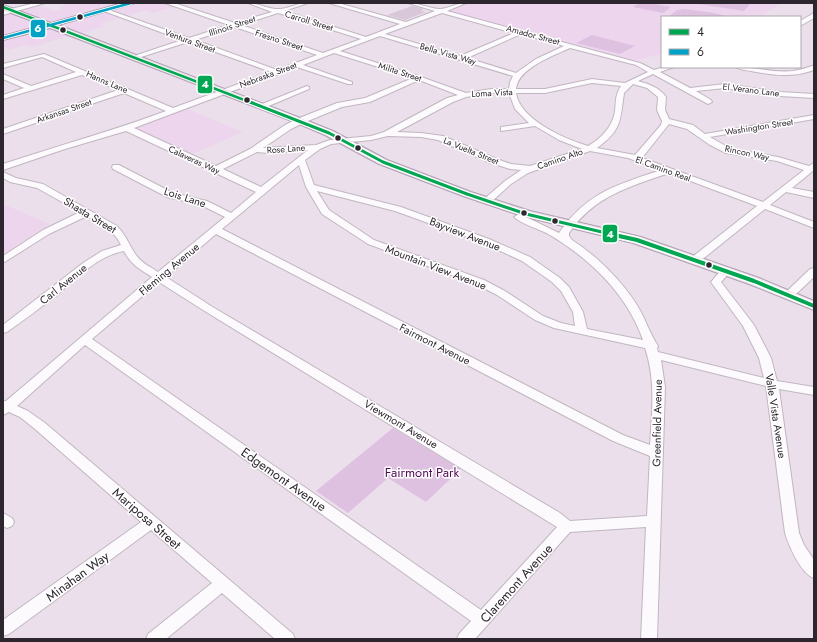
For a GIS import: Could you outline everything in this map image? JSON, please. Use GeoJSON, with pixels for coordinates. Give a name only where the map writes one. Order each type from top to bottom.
{"type":"FeatureCollection","features":[{"type":"Feature","properties":{"kind":"main road"},"geometry":{"type":"LineString","coordinates":[[3,38],[131,3]]}},
{"type":"Feature","properties":{"kind":"main road"},"geometry":{"type":"LineString","coordinates":[[3,7],[300,121],[329,133],[393,166],[488,201],[532,215],[632,238],[726,271],[814,306]]}},
{"type":"Feature","properties":{"kind":"street"},"geometry":{"type":"LineString","coordinates":[[3,13],[42,3]]}},
{"type":"Feature","properties":{"kind":"street","name":"Fresno Street"},"geometry":{"type":"LineString","coordinates":[[168,3],[323,55]]}},
{"type":"Feature","properties":{"kind":"street","name":"Carroll Street"},"geometry":{"type":"LineString","coordinates":[[251,3],[367,39]]}},
{"type":"Feature","properties":{"kind":"street","name":"Illinois Street"},"geometry":{"type":"LineString","coordinates":[[136,57],[305,3]]}},
{"type":"Feature","properties":{"kind":"street"},"geometry":{"type":"LineString","coordinates":[[332,3],[406,24]]}},
{"type":"Feature","properties":{"kind":"street","name":"Amador Street"},"geometry":{"type":"LineString","coordinates":[[411,3],[638,64],[689,90],[708,102]]}},
{"type":"Feature","properties":{"kind":"street","name":"Nebraska Street"},"geometry":{"type":"LineString","coordinates":[[3,167],[127,128],[463,3]]}},
{"type":"Feature","properties":{"kind":"street","name":"Ventura Street"},"geometry":{"type":"LineString","coordinates":[[104,10],[277,72]]}},
{"type":"Feature","properties":{"kind":"street"},"geometry":{"type":"LineString","coordinates":[[801,23],[814,15]]}},
{"type":"Feature","properties":{"kind":"street"},"geometry":{"type":"LineString","coordinates":[[461,58],[521,32]]}},
{"type":"Feature","properties":{"kind":"street","name":"Bella Vista Way"},"geometry":{"type":"LineString","coordinates":[[379,34],[517,75]]}},
{"type":"Feature","properties":{"kind":"street"},"geometry":{"type":"LineString","coordinates":[[549,39],[553,46],[551,55]]}},
{"type":"Feature","properties":{"kind":"street"},"geometry":{"type":"LineString","coordinates":[[513,91],[513,82],[517,75],[571,45]]}},
{"type":"Feature","properties":{"kind":"street","name":"Milita Street"},"geometry":{"type":"LineString","coordinates":[[334,51],[465,94]]}},
{"type":"Feature","properties":{"kind":"street","name":"Hanns Lane"},"geometry":{"type":"LineString","coordinates":[[3,66],[42,55],[173,111]]}},
{"type":"Feature","properties":{"kind":"street"},"geometry":{"type":"LineString","coordinates":[[297,65],[350,84]]}},
{"type":"Feature","properties":{"kind":"street"},"geometry":{"type":"LineString","coordinates":[[801,65],[813,68]]}},
{"type":"Feature","properties":{"kind":"street"},"geometry":{"type":"LineString","coordinates":[[630,83],[654,72],[668,68]]}},
{"type":"Feature","properties":{"kind":"street"},"geometry":{"type":"LineString","coordinates":[[747,68],[785,73],[804,71],[813,68]]}},
{"type":"Feature","properties":{"kind":"street"},"geometry":{"type":"LineString","coordinates":[[3,97],[83,72]]}},
{"type":"Feature","properties":{"kind":"street"},"geometry":{"type":"LineString","coordinates":[[3,76],[30,88]]}},
{"type":"Feature","properties":{"kind":"street"},"geometry":{"type":"LineString","coordinates":[[215,170],[256,149],[288,127],[300,121],[340,105],[367,100],[418,78]]}},
{"type":"Feature","properties":{"kind":"street","name":"Loma Vista"},"geometry":{"type":"LineString","coordinates":[[342,141],[371,138],[387,134],[450,100],[465,94],[491,91],[557,89],[592,81],[630,83]]}},
{"type":"Feature","properties":{"kind":"street"},"geometry":{"type":"LineString","coordinates":[[630,83],[649,87],[659,93],[662,97],[661,110],[666,121],[665,125],[637,158]]}},
{"type":"Feature","properties":{"kind":"street","name":"Camino Alto"},"geometry":{"type":"LineString","coordinates":[[488,201],[509,182],[531,168],[566,158],[589,149],[602,140],[614,124],[619,110],[620,93],[630,83]]}},
{"type":"Feature","properties":{"kind":"street","name":"El Verano Lane"},"geometry":{"type":"LineString","coordinates":[[689,90],[725,86],[780,94],[814,96]]}},
{"type":"Feature","properties":{"kind":"street"},"geometry":{"type":"LineString","coordinates":[[261,106],[307,88]]}},
{"type":"Feature","properties":{"kind":"street","name":"Arkansas Street"},"geometry":{"type":"LineString","coordinates":[[3,132],[125,90]]}},
{"type":"Feature","properties":{"kind":"street","name":"El Camino Real"},"geometry":{"type":"LineString","coordinates":[[513,91],[515,103],[520,111],[535,124],[556,136],[589,149],[637,158],[814,225]]}},
{"type":"Feature","properties":{"kind":"street","name":"Washington Street"},"geometry":{"type":"LineString","coordinates":[[704,136],[814,117]]}},
{"type":"Feature","properties":{"kind":"street","name":"Rincon Way"},"geometry":{"type":"LineString","coordinates":[[666,121],[690,127],[713,143],[729,151],[778,159],[812,167]]}},
{"type":"Feature","properties":{"kind":"street"},"geometry":{"type":"LineString","coordinates":[[504,129],[535,124]]}},
{"type":"Feature","properties":{"kind":"street","name":"Calaveras Way"},"geometry":{"type":"LineString","coordinates":[[127,128],[262,191]]}},
{"type":"Feature","properties":{"kind":"street","name":"La Vuelta Street"},"geometry":{"type":"LineString","coordinates":[[387,134],[421,135],[440,138],[502,164],[531,168]]}},
{"type":"Feature","properties":{"kind":"street","name":"Fleming Avenue"},"geometry":{"type":"LineString","coordinates":[[5,407],[301,158],[317,147],[330,142],[342,141]]}},
{"type":"Feature","properties":{"kind":"street","name":"Rose Lane"},"geometry":{"type":"LineString","coordinates":[[256,149],[268,152],[317,147]]}},
{"type":"Feature","properties":{"kind":"street","name":"Mountain View Avenue"},"geometry":{"type":"LineString","coordinates":[[301,158],[310,187],[325,212],[371,242],[480,282],[539,318],[558,326],[772,384],[814,391]]}},
{"type":"Feature","properties":{"kind":"street","name":"Lois Lane"},"geometry":{"type":"LineString","coordinates":[[116,167],[170,195],[204,203],[232,216]]}},
{"type":"Feature","properties":{"kind":"street"},"geometry":{"type":"LineString","coordinates":[[694,260],[812,167]]}},
{"type":"Feature","properties":{"kind":"street"},"geometry":{"type":"LineString","coordinates":[[567,240],[564,237],[564,233],[585,207],[598,198],[668,170]]}},
{"type":"Feature","properties":{"kind":"street","name":"Shasta Street"},"geometry":{"type":"LineString","coordinates":[[3,175],[13,180],[40,186],[114,228],[121,235],[132,257],[159,278]]}},
{"type":"Feature","properties":{"kind":"street","name":"Bayview Avenue"},"geometry":{"type":"LineString","coordinates":[[310,187],[398,209],[486,241],[526,259],[556,280],[565,289],[578,312],[582,332]]}},
{"type":"Feature","properties":{"kind":"street"},"geometry":{"type":"LineString","coordinates":[[784,189],[814,195]]}},
{"type":"Feature","properties":{"kind":"street"},"geometry":{"type":"LineString","coordinates":[[3,260],[46,232],[88,212]]}},
{"type":"Feature","properties":{"kind":"street","name":"Greenfield Avenue"},"geometry":{"type":"LineString","coordinates":[[519,217],[567,240],[610,277],[632,306],[653,351],[658,367],[659,387],[649,639]]}},
{"type":"Feature","properties":{"kind":"street","name":"Fairmont Avenue"},"geometry":{"type":"LineString","coordinates":[[216,230],[618,438],[656,453]]}},
{"type":"Feature","properties":{"kind":"street","name":"Carl Avenue"},"geometry":{"type":"LineString","coordinates":[[3,330],[88,264],[104,254],[116,249],[127,247]]}},
{"type":"Feature","properties":{"kind":"street","name":"Valle Vista Avenue"},"geometry":{"type":"LineString","coordinates":[[726,271],[716,282],[748,325],[765,358],[772,384],[792,533],[801,553],[814,572]]}},
{"type":"Feature","properties":{"kind":"street"},"geometry":{"type":"LineString","coordinates":[[789,295],[814,271]]}},
{"type":"Feature","properties":{"kind":"street","name":"Viewmont Avenue"},"geometry":{"type":"LineString","coordinates":[[159,278],[541,509],[568,528]]}},
{"type":"Feature","properties":{"kind":"street","name":"Edgemont Avenue"},"geometry":{"type":"LineString","coordinates":[[85,340],[482,620]]}},
{"type":"Feature","properties":{"kind":"street","name":"Mariposa Street"},"geometry":{"type":"LineString","coordinates":[[5,407],[24,414],[40,426],[287,639]]}},
{"type":"Feature","properties":{"kind":"street"},"geometry":{"type":"LineString","coordinates":[[568,528],[575,525],[654,521]]}},
{"type":"Feature","properties":{"kind":"street","name":"Minahan Way"},"geometry":{"type":"LineString","coordinates":[[3,629],[152,522]]}},
{"type":"Feature","properties":{"kind":"street","name":"Claremont Avenue"},"geometry":{"type":"LineString","coordinates":[[465,639],[565,528],[568,528]]}},
{"type":"Feature","properties":{"kind":"street"},"geometry":{"type":"LineString","coordinates":[[154,639],[222,583]]}},
{"type":"Feature","properties":{"kind":"shaded area"},"geometry":{"type":"Polygon","coordinates":[[[120,3],[52,22],[19,10],[39,5],[55,11],[62,9],[59,7],[66,5],[63,4],[120,3]]]}},
{"type":"Feature","properties":{"kind":"shaded area"},"geometry":{"type":"Polygon","coordinates":[[[135,3],[162,3],[174,7],[153,13],[146,10],[99,24],[105,26],[81,34],[57,24],[135,3]]]}},
{"type":"Feature","properties":{"kind":"shaded area"},"geometry":{"type":"Polygon","coordinates":[[[468,3],[782,3],[761,16],[661,16],[661,54],[633,61],[448,11],[468,3]]]}},
{"type":"Feature","properties":{"kind":"shaded area"},"geometry":{"type":"Polygon","coordinates":[[[3,10],[38,25],[3,35],[3,10]]]}},
{"type":"Feature","properties":{"kind":"shaded area"},"geometry":{"type":"Polygon","coordinates":[[[47,28],[69,36],[32,47],[26,45],[10,50],[3,47],[3,40],[47,28]]]}},
{"type":"Feature","properties":{"kind":"shaded area"},"geometry":{"type":"Polygon","coordinates":[[[185,108],[243,132],[193,154],[134,128],[185,108]]]}},
{"type":"Feature","properties":{"kind":"shaded area"},"geometry":{"type":"Polygon","coordinates":[[[3,204],[50,224],[3,256],[3,204]]]}},
{"type":"Feature","properties":{"kind":"green space"},"geometry":{"type":"Polygon","coordinates":[[[639,3],[650,3],[671,7],[663,13],[633,7],[639,3]]]}},
{"type":"Feature","properties":{"kind":"green space"},"geometry":{"type":"Polygon","coordinates":[[[692,3],[746,3],[750,4],[744,11],[692,3]]]}},
{"type":"Feature","properties":{"kind":"green space"},"geometry":{"type":"Polygon","coordinates":[[[685,9],[726,16],[669,16],[677,10],[685,9]]]}},
{"type":"Feature","properties":{"kind":"green space"},"geometry":{"type":"Polygon","coordinates":[[[592,35],[635,46],[620,54],[576,43],[592,35]]]}},
{"type":"Feature","properties":{"kind":"green space","name":"Fairmont Park"},"geometry":{"type":"Polygon","coordinates":[[[393,428],[461,469],[426,502],[388,478],[348,513],[316,491],[393,428]]]}},
{"type":"Feature","properties":{"kind":"building"},"geometry":{"type":"Polygon","coordinates":[[[412,6],[424,9],[421,11],[426,12],[405,20],[387,15],[412,6]]]}},
{"type":"Feature","properties":{"kind":"transit line","name":"6"},"geometry":{"type":"LineString","coordinates":[[3,38],[131,3]]}},
{"type":"Feature","properties":{"kind":"transit line","name":"4"},"geometry":{"type":"LineString","coordinates":[[3,7],[300,121],[329,133],[383,162],[467,194],[526,214],[637,240],[754,281],[814,306]]}}]}
